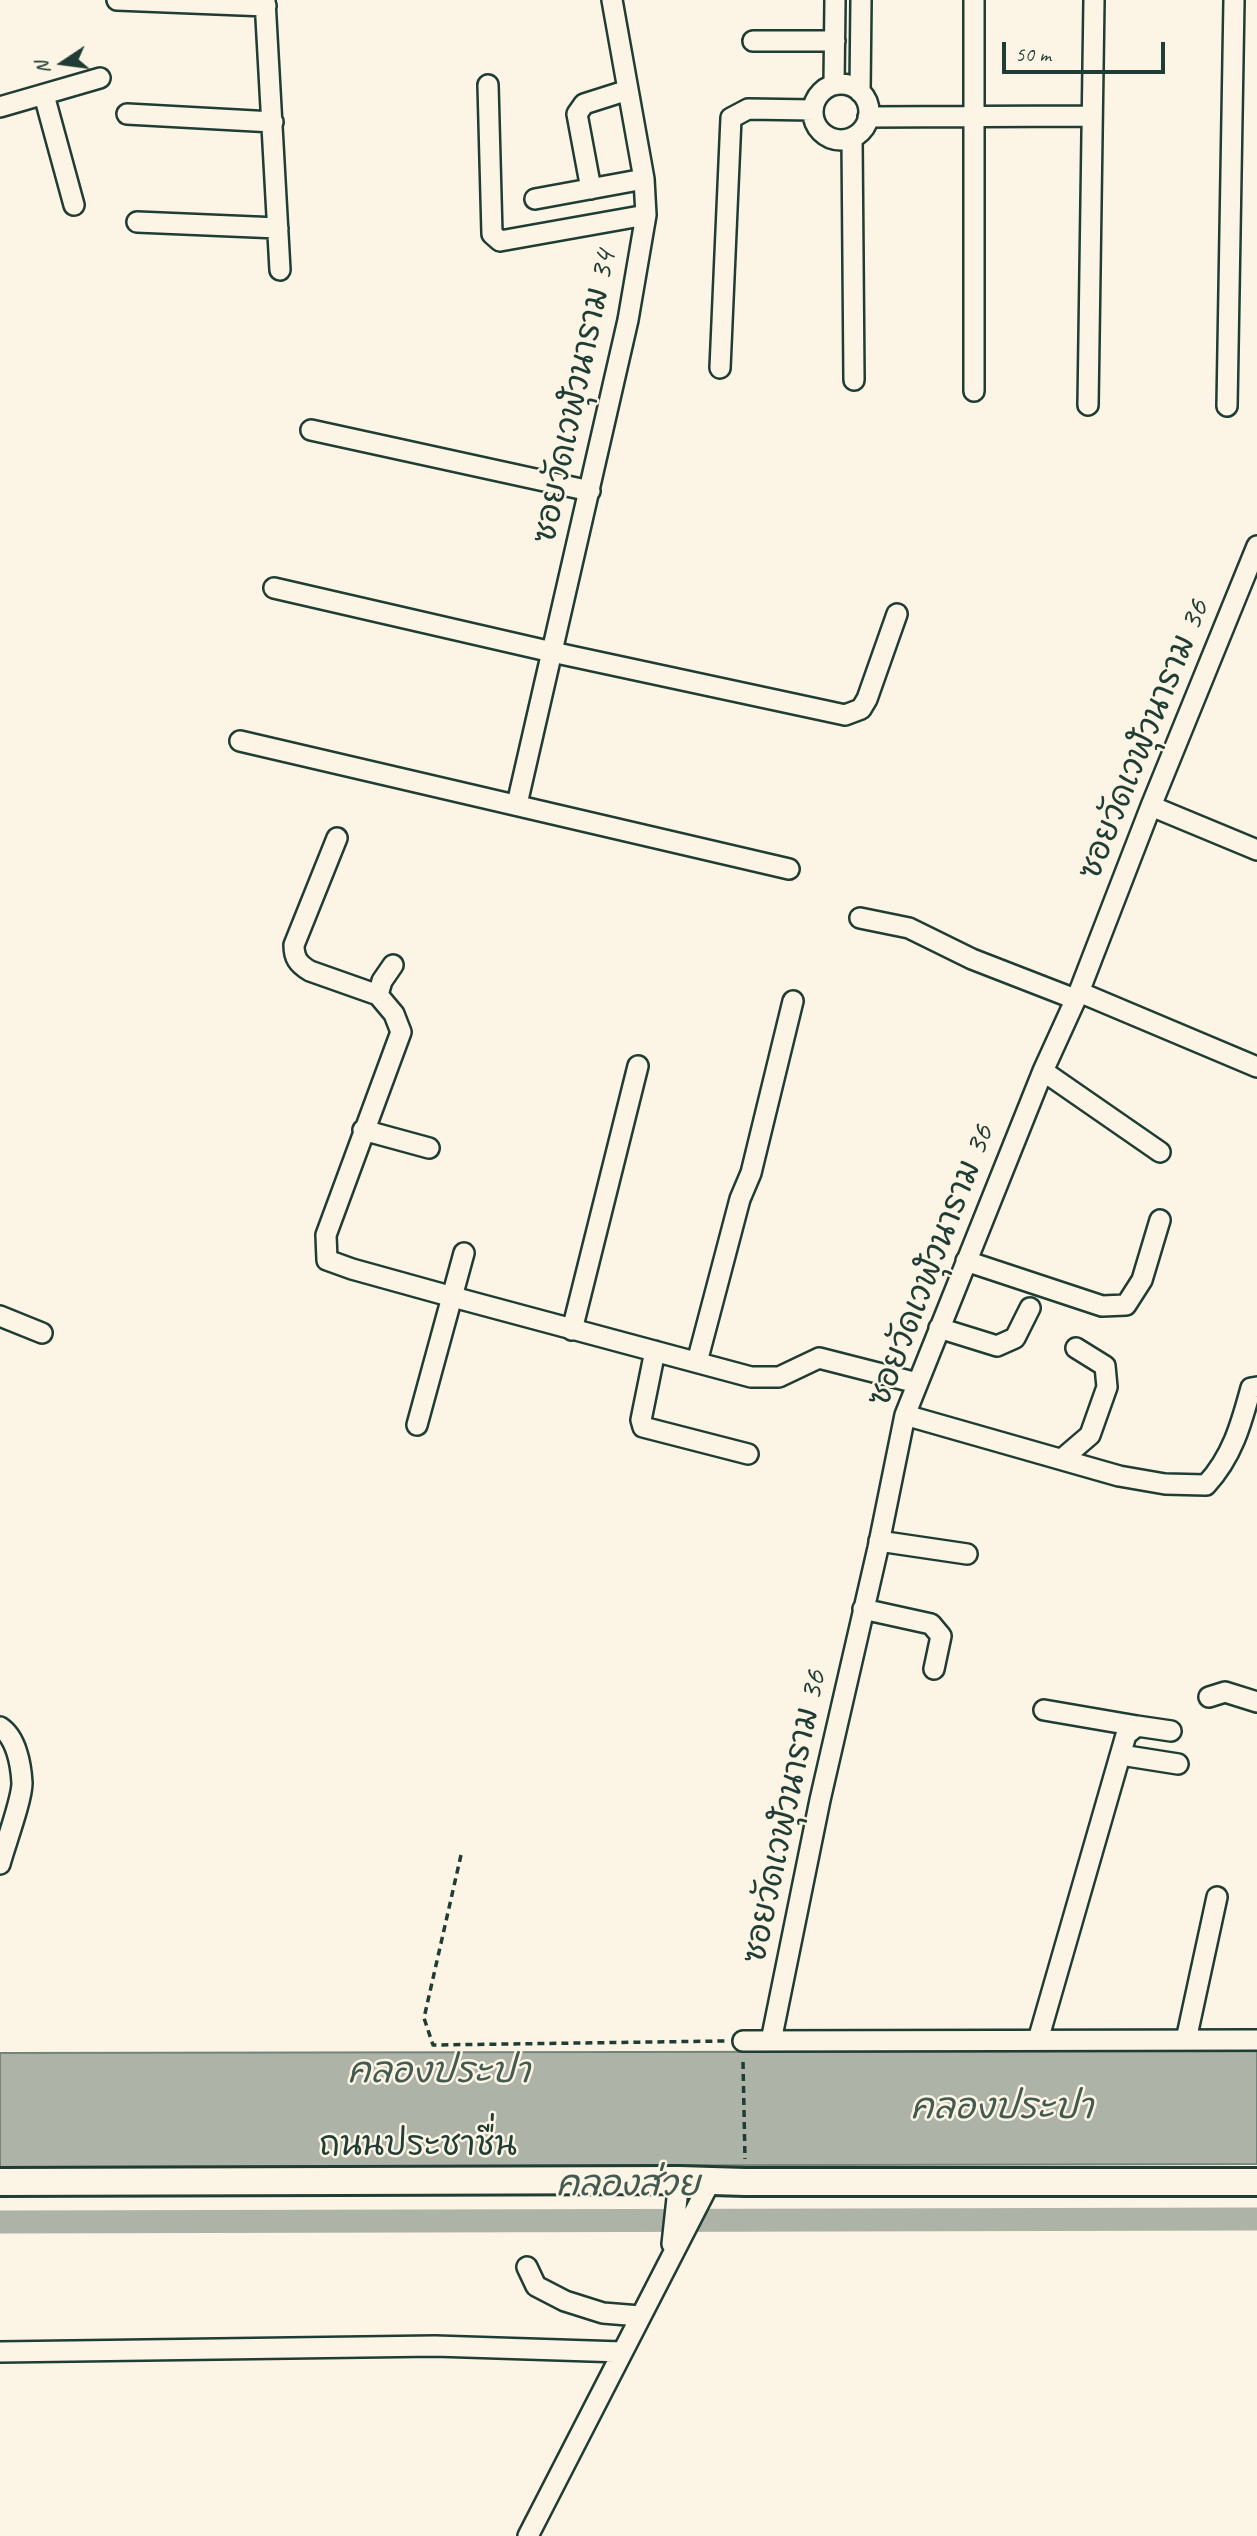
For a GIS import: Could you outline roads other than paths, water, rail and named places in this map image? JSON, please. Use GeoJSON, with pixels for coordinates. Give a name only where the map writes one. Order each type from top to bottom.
{"type":"FeatureCollection","features":[{"type":"Feature","properties":{"kind":"street"},"geometry":{"type":"LineString","coordinates":[[117,0],[266,3],[280,270]]}},
{"type":"Feature","properties":{"kind":"street","name":"ซอยวัดเวฬุวนาราม 34"},"geometry":{"type":"LineString","coordinates":[[516,804],[628,320],[646,215],[645,179],[612,0]]}},
{"type":"Feature","properties":{"kind":"street"},"geometry":{"type":"LineString","coordinates":[[834,85],[835,0]]}},
{"type":"Feature","properties":{"kind":"street"},"geometry":{"type":"LineString","coordinates":[[860,92],[844,85],[834,85],[818,96],[813,110],[815,123],[827,137],[844,140],[852,138],[860,133],[868,117],[868,108],[860,92],[861,0]]}},
{"type":"Feature","properties":{"kind":"street"},"geometry":{"type":"LineString","coordinates":[[974,0],[974,391]]}},
{"type":"Feature","properties":{"kind":"street"},"geometry":{"type":"LineString","coordinates":[[1088,405],[1094,0]]}},
{"type":"Feature","properties":{"kind":"street"},"geometry":{"type":"LineString","coordinates":[[1227,406],[1234,0]]}},
{"type":"Feature","properties":{"kind":"street"},"geometry":{"type":"LineString","coordinates":[[753,41],[835,41]]}},
{"type":"Feature","properties":{"kind":"street"},"geometry":{"type":"LineString","coordinates":[[0,107],[100,78]]}},
{"type":"Feature","properties":{"kind":"street"},"geometry":{"type":"LineString","coordinates":[[488,85],[490,210],[492,234],[500,241],[646,215]]}},
{"type":"Feature","properties":{"kind":"street"},"geometry":{"type":"LineString","coordinates":[[591,189],[577,114],[584,104],[628,90]]}},
{"type":"Feature","properties":{"kind":"street"},"geometry":{"type":"LineString","coordinates":[[44,94],[74,205]]}},
{"type":"Feature","properties":{"kind":"street"},"geometry":{"type":"LineString","coordinates":[[720,368],[731,118],[748,109],[813,110]]}},
{"type":"Feature","properties":{"kind":"street"},"geometry":{"type":"LineString","coordinates":[[127,114],[273,121]]}},
{"type":"Feature","properties":{"kind":"street"},"geometry":{"type":"LineString","coordinates":[[868,117],[1093,116]]}},
{"type":"Feature","properties":{"kind":"street"},"geometry":{"type":"LineString","coordinates":[[852,138],[853,380]]}},
{"type":"Feature","properties":{"kind":"street"},"geometry":{"type":"LineString","coordinates":[[535,199],[645,179]]}},
{"type":"Feature","properties":{"kind":"street"},"geometry":{"type":"LineString","coordinates":[[137,222],[278,228]]}},
{"type":"Feature","properties":{"kind":"street"},"geometry":{"type":"LineString","coordinates":[[311,430],[590,491]]}},
{"type":"Feature","properties":{"kind":"street","name":"ซอยวัดเวฬุวนาราม 36"},"geometry":{"type":"LineString","coordinates":[[771,2041],[820,1800],[905,1415],[1257,547]]}},
{"type":"Feature","properties":{"kind":"street"},"geometry":{"type":"LineString","coordinates":[[274,588],[551,652],[845,715],[861,709],[867,699],[897,614]]}},
{"type":"Feature","properties":{"kind":"street"},"geometry":{"type":"LineString","coordinates":[[240,741],[789,869]]}},
{"type":"Feature","properties":{"kind":"street"},"geometry":{"type":"LineString","coordinates":[[1151,806],[1257,850]]}},
{"type":"Feature","properties":{"kind":"street"},"geometry":{"type":"LineString","coordinates":[[337,838],[294,945],[294,953],[302,967],[378,995],[394,1014],[401,1032],[326,1235],[327,1260],[572,1330],[751,1377],[779,1377],[819,1358],[917,1383]]}},
{"type":"Feature","properties":{"kind":"street"},"geometry":{"type":"LineString","coordinates":[[860,918],[909,928],[972,959],[1077,996],[1257,1067]]}},
{"type":"Feature","properties":{"kind":"street"},"geometry":{"type":"LineString","coordinates":[[378,995],[382,981],[393,965]]}},
{"type":"Feature","properties":{"kind":"street"},"geometry":{"type":"LineString","coordinates":[[696,1362],[740,1199],[751,1173],[793,1001]]}},
{"type":"Feature","properties":{"kind":"street"},"geometry":{"type":"LineString","coordinates":[[572,1330],[638,1066]]}},
{"type":"Feature","properties":{"kind":"street"},"geometry":{"type":"LineString","coordinates":[[1043,1071],[1160,1152]]}},
{"type":"Feature","properties":{"kind":"street"},"geometry":{"type":"LineString","coordinates":[[363,1130],[429,1148]]}},
{"type":"Feature","properties":{"kind":"street"},"geometry":{"type":"LineString","coordinates":[[966,1261],[1102,1306],[1126,1305],[1142,1280],[1160,1220]]}},
{"type":"Feature","properties":{"kind":"street"},"geometry":{"type":"LineString","coordinates":[[417,1425],[464,1253]]}},
{"type":"Feature","properties":{"kind":"street"},"geometry":{"type":"LineString","coordinates":[[939,1328],[997,1346],[1015,1338],[1031,1308]]}},
{"type":"Feature","properties":{"kind":"street"},"geometry":{"type":"LineString","coordinates":[[0,1316],[42,1333]]}},
{"type":"Feature","properties":{"kind":"street"},"geometry":{"type":"LineString","coordinates":[[1062,1459],[1090,1435],[1107,1387],[1105,1366],[1076,1348]]}},
{"type":"Feature","properties":{"kind":"street"},"geometry":{"type":"LineString","coordinates":[[655,1351],[641,1420],[643,1427],[748,1454]]}},
{"type":"Feature","properties":{"kind":"street"},"geometry":{"type":"LineString","coordinates":[[905,1415],[1119,1476],[1165,1484],[1206,1485],[1222,1468],[1242,1422],[1251,1388],[1257,1387]]}},
{"type":"Feature","properties":{"kind":"street"},"geometry":{"type":"LineString","coordinates":[[879,1541],[967,1553]]}},
{"type":"Feature","properties":{"kind":"street"},"geometry":{"type":"LineString","coordinates":[[863,1609],[932,1624],[941,1636],[934,1669]]}},
{"type":"Feature","properties":{"kind":"street"},"geometry":{"type":"LineString","coordinates":[[1209,1697],[1225,1692],[1257,1702]]}},
{"type":"Feature","properties":{"kind":"street"},"geometry":{"type":"LineString","coordinates":[[1044,1710],[1171,1731]]}},
{"type":"Feature","properties":{"kind":"street"},"geometry":{"type":"LineString","coordinates":[[1038,2040],[1126,1735],[1138,1726]]}},
{"type":"Feature","properties":{"kind":"street"},"geometry":{"type":"LineString","coordinates":[[0,1727],[8,1732],[18,1754],[22,1784],[0,1864]]}},
{"type":"Feature","properties":{"kind":"street"},"geometry":{"type":"LineString","coordinates":[[1121,1755],[1178,1764]]}},
{"type":"Feature","properties":{"kind":"street"},"geometry":{"type":"LineString","coordinates":[[1186,2040],[1217,1897]]}},
{"type":"Feature","properties":{"kind":"street"},"geometry":{"type":"LineString","coordinates":[[743,2050],[771,2041],[1257,2040]]}},
{"type":"Feature","properties":{"kind":"street"},"geometry":{"type":"LineString","coordinates":[[671,2255],[679,2180]]}},
{"type":"Feature","properties":{"kind":"street"},"geometry":{"type":"LineString","coordinates":[[528,2536],[710,2180]]}},
{"type":"Feature","properties":{"kind":"street","name":"ถนนประชาชื่น"},"geometry":{"type":"LineString","coordinates":[[0,2182],[1257,2182]]}},
{"type":"Feature","properties":{"kind":"street"},"geometry":{"type":"LineString","coordinates":[[527,2267],[536,2286],[565,2301],[603,2313],[640,2316]]}},
{"type":"Feature","properties":{"kind":"street"},"geometry":{"type":"LineString","coordinates":[[0,2352],[435,2346],[622,2352]]}},
{"type":"Feature","properties":{"kind":"water","name":"คลองประปา"},"geometry":{"type":"Polygon","coordinates":[[[1257,2051],[1257,2164],[0,2167],[0,2053],[1257,2051]]]}},
{"type":"Feature","properties":{"kind":"waterway","name":"คลองส่วย"},"geometry":{"type":"LineString","coordinates":[[0,2222],[1257,2219]]}}]}
